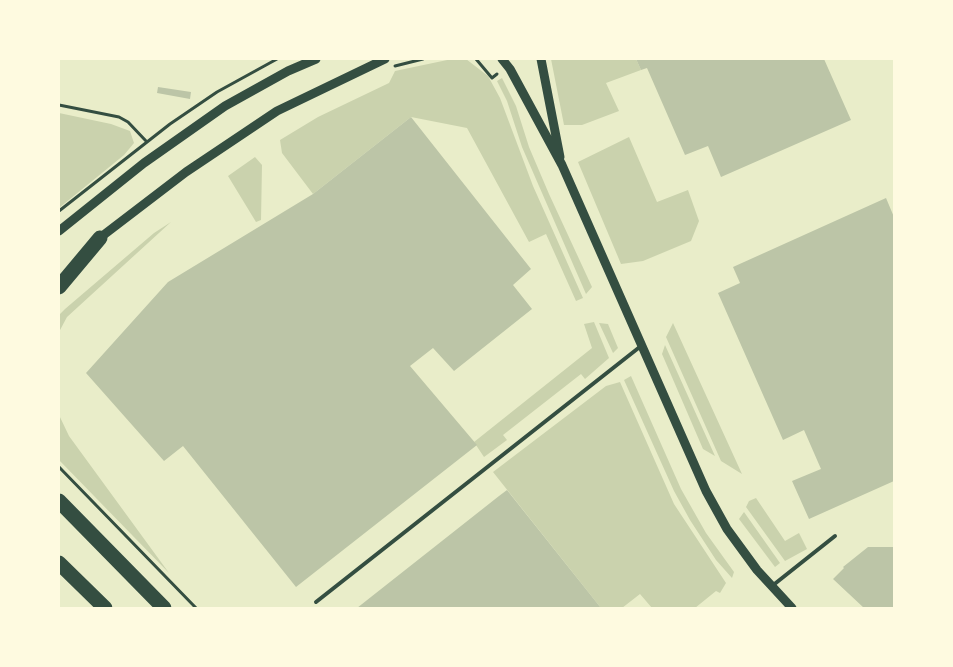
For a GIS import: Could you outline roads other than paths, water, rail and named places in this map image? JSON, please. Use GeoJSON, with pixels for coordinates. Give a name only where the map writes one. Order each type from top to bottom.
{"type":"FeatureCollection","features":[{"type":"Feature","properties":{"kind":"highway"},"geometry":{"type":"LineString","coordinates":[[59,287],[100,238]]}},
{"type":"Feature","properties":{"kind":"highway"},"geometry":{"type":"LineString","coordinates":[[59,500],[164,608]]}},
{"type":"Feature","properties":{"kind":"highway"},"geometry":{"type":"LineString","coordinates":[[59,563],[105,608]]}},
{"type":"Feature","properties":{"kind":"street"},"geometry":{"type":"LineString","coordinates":[[59,231],[144,163],[225,106],[288,71],[316,59]]}},
{"type":"Feature","properties":{"kind":"street"},"geometry":{"type":"LineString","coordinates":[[59,278],[100,238],[186,172],[277,111],[385,59]]}},
{"type":"Feature","properties":{"kind":"street"},"geometry":{"type":"LineString","coordinates":[[502,59],[510,69],[562,165],[706,491],[727,529],[757,570],[792,608]]}},
{"type":"Feature","properties":{"kind":"street"},"geometry":{"type":"LineString","coordinates":[[541,59],[562,165]]}},
{"type":"Feature","properties":{"kind":"lane"},"geometry":{"type":"LineString","coordinates":[[316,602],[641,346]]}},
{"type":"Feature","properties":{"kind":"lane"},"geometry":{"type":"LineString","coordinates":[[772,586],[835,536]]}}]}
